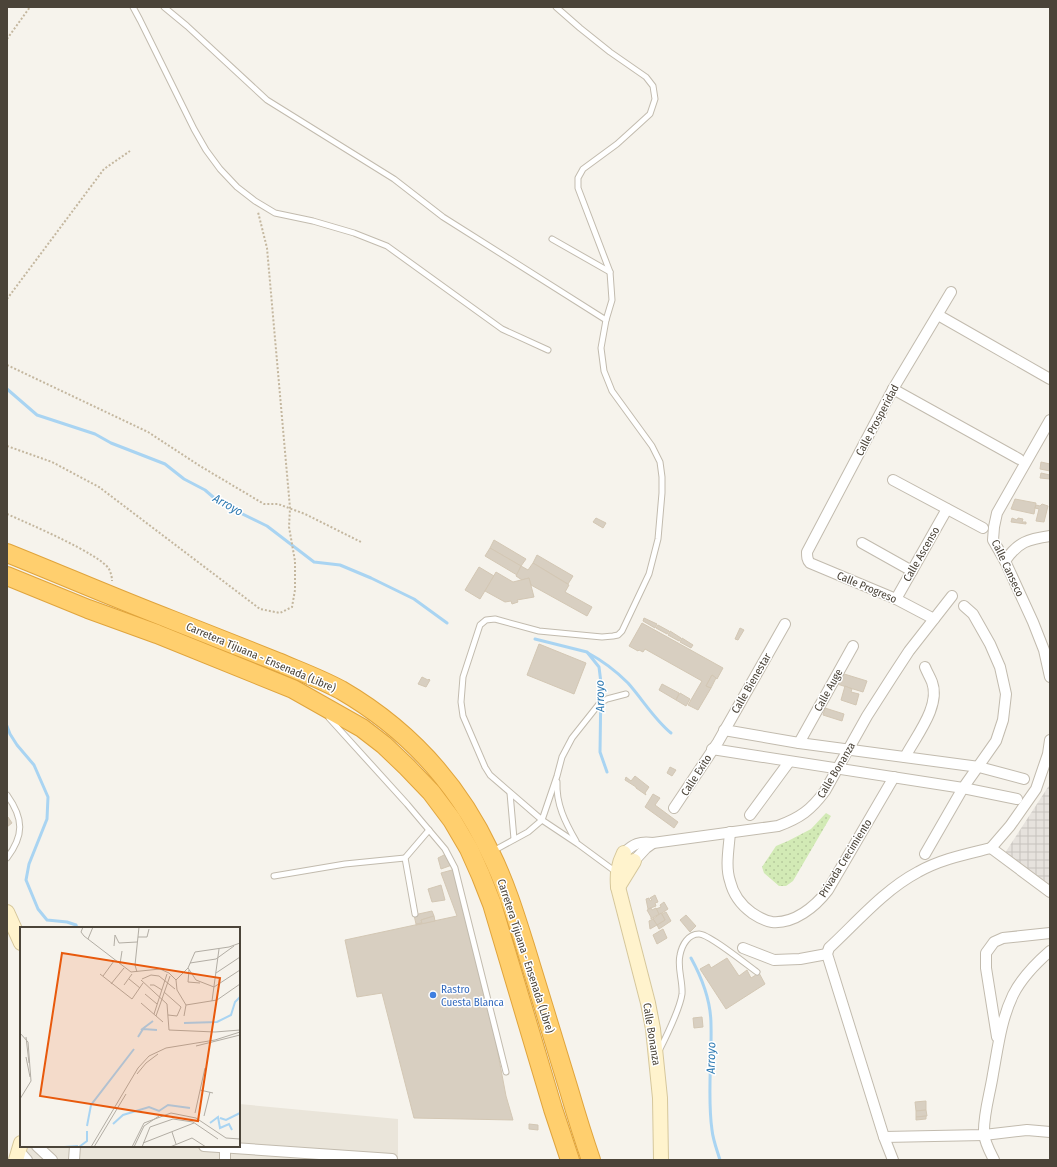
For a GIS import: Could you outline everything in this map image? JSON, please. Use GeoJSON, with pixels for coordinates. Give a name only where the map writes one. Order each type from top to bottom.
{"type":"FeatureCollection","features":[{"type":"Feature","properties":{"kind":"highway","name":"Carretera Tijuana - Ensenada (Libre)"},"geometry":{"type":"LineString","coordinates":[[7,553],[110,596],[316,678],[340,690],[362,704],[411,741],[434,765],[455,792],[473,820],[490,852],[518,924],[591,1158]]}},
{"type":"Feature","properties":{"kind":"highway","name":"Carretera Tijuana - Ensenada (Libre)"},"geometry":{"type":"LineString","coordinates":[[7,576],[293,689],[362,728],[390,750],[430,792],[452,820],[469,849],[481,876],[492,904],[553,1109],[570,1160]]}},
{"type":"Feature","properties":{"kind":"street","name":"Calle Prosperidad"},"geometry":{"type":"LineString","coordinates":[[807,552],[893,389],[951,292]]}},
{"type":"Feature","properties":{"kind":"street"},"geometry":{"type":"LineString","coordinates":[[938,315],[1050,379]]}},
{"type":"Feature","properties":{"kind":"street"},"geometry":{"type":"LineString","coordinates":[[893,389],[1019,459]]}},
{"type":"Feature","properties":{"kind":"street","name":"Calle Canseco"},"geometry":{"type":"LineString","coordinates":[[1049,424],[997,513],[993,540],[1006,561],[1044,650],[1050,677]]}},
{"type":"Feature","properties":{"kind":"street"},"geometry":{"type":"LineString","coordinates":[[893,480],[983,528]]}},
{"type":"Feature","properties":{"kind":"street","name":"Calle Ascenso"},"geometry":{"type":"LineString","coordinates":[[896,599],[947,509]]}},
{"type":"Feature","properties":{"kind":"street"},"geometry":{"type":"LineString","coordinates":[[1006,561],[1012,550],[1022,542],[1050,536]]}},
{"type":"Feature","properties":{"kind":"street"},"geometry":{"type":"LineString","coordinates":[[862,543],[912,571]]}},
{"type":"Feature","properties":{"kind":"street","name":"Calle Progreso"},"geometry":{"type":"LineString","coordinates":[[807,552],[807,560],[810,563],[896,599],[934,619]]}},
{"type":"Feature","properties":{"kind":"street","name":"Calle Bonanza"},"geometry":{"type":"LineString","coordinates":[[661,1160],[660,1098],[657,1058],[648,1003],[620,879],[630,857],[653,843],[778,826],[794,820],[806,813],[825,791],[867,716],[892,676],[909,651],[952,596]]}},
{"type":"Feature","properties":{"kind":"street"},"geometry":{"type":"LineString","coordinates":[[925,854],[963,788],[996,741],[1003,720],[1006,694],[1000,667],[990,644],[973,614],[964,606]]}},
{"type":"Feature","properties":{"kind":"street","name":"Calle Bienestar"},"geometry":{"type":"LineString","coordinates":[[715,745],[785,624]]}},
{"type":"Feature","properties":{"kind":"street","name":"Calle Auge"},"geometry":{"type":"LineString","coordinates":[[801,739],[853,646]]}},
{"type":"Feature","properties":{"kind":"street"},"geometry":{"type":"LineString","coordinates":[[905,757],[929,715],[933,700],[932,683],[925,668]]}},
{"type":"Feature","properties":{"kind":"street"},"geometry":{"type":"LineString","coordinates":[[724,730],[801,739],[849,750],[979,767],[1024,779]]}},
{"type":"Feature","properties":{"kind":"street"},"geometry":{"type":"LineString","coordinates":[[893,1160],[884,1137],[827,954],[829,948],[874,905],[897,886],[918,872],[944,860],[991,848],[1010,826],[1036,789],[1048,754],[1050,740]]}},
{"type":"Feature","properties":{"kind":"street"},"geometry":{"type":"LineString","coordinates":[[715,745],[788,762],[963,788],[1017,799]]}},
{"type":"Feature","properties":{"kind":"street","name":"Calle Exito"},"geometry":{"type":"LineString","coordinates":[[674,808],[715,745]]}},
{"type":"Feature","properties":{"kind":"street"},"geometry":{"type":"LineString","coordinates":[[750,815],[788,762]]}},
{"type":"Feature","properties":{"kind":"street","name":"Privada Crecimiento"},"geometry":{"type":"LineString","coordinates":[[730,832],[728,869],[730,882],[737,898],[746,909],[758,917],[772,922],[801,916],[816,904],[828,890],[894,777]]}},
{"type":"Feature","properties":{"kind":"street"},"geometry":{"type":"LineString","coordinates":[[991,848],[1050,892]]}},
{"type":"Feature","properties":{"kind":"street"},"geometry":{"type":"LineString","coordinates":[[7,912],[20,941]]}},
{"type":"Feature","properties":{"kind":"street"},"geometry":{"type":"LineString","coordinates":[[998,1042],[986,968],[986,952],[994,942],[1004,938],[1050,934]]}},
{"type":"Feature","properties":{"kind":"street"},"geometry":{"type":"LineString","coordinates":[[743,948],[774,960],[800,959],[827,954]]}},
{"type":"Feature","properties":{"kind":"street"},"geometry":{"type":"LineString","coordinates":[[994,1160],[984,1135],[986,1112],[998,1042],[1005,1013],[1013,994],[1024,976],[1036,962],[1050,951]]}},
{"type":"Feature","properties":{"kind":"street"},"geometry":{"type":"LineString","coordinates":[[884,1137],[984,1135],[1027,1130],[1050,1132]]}},
{"type":"Feature","properties":{"kind":"street"},"geometry":{"type":"LineString","coordinates":[[39,1147],[52,1160]]}},
{"type":"Feature","properties":{"kind":"street"},"geometry":{"type":"LineString","coordinates":[[74,1160],[75,1147]]}},
{"type":"Feature","properties":{"kind":"street"},"geometry":{"type":"LineString","coordinates":[[224,1160],[225,1147],[295,1156],[392,1159]]}},
{"type":"Feature","properties":{"kind":"lane"},"geometry":{"type":"LineString","coordinates":[[133,7],[194,130],[220,169],[237,187],[255,201],[275,213],[313,220],[354,233],[387,246],[502,329],[548,350]]}},
{"type":"Feature","properties":{"kind":"lane"},"geometry":{"type":"LineString","coordinates":[[164,7],[187,26],[266,100],[394,179],[443,217],[606,320]]}},
{"type":"Feature","properties":{"kind":"lane"},"geometry":{"type":"LineString","coordinates":[[556,7],[586,33],[646,77],[654,86],[655,99],[650,114],[617,144],[583,169],[578,178],[578,188],[610,272],[612,300],[606,320],[601,348],[604,371],[612,391],[652,446],[660,462],[662,493],[658,539],[649,574],[622,631],[618,635],[602,637],[539,631],[494,619],[486,620],[480,626],[463,677],[461,702],[463,716],[485,767],[490,775],[542,820],[578,844],[620,879]]}},
{"type":"Feature","properties":{"kind":"lane"},"geometry":{"type":"LineString","coordinates":[[552,239],[610,272]]}},
{"type":"Feature","properties":{"kind":"lane"},"geometry":{"type":"LineString","coordinates":[[490,852],[528,832],[542,820],[562,757],[572,738],[599,704],[607,699],[626,694]]}},
{"type":"Feature","properties":{"kind":"lane"},"geometry":{"type":"LineString","coordinates":[[313,700],[429,830],[445,849],[455,868],[506,1072]]}},
{"type":"Feature","properties":{"kind":"lane"},"geometry":{"type":"LineString","coordinates":[[557,776],[557,793],[560,807],[566,823],[578,844]]}},
{"type":"Feature","properties":{"kind":"lane"},"geometry":{"type":"LineString","coordinates":[[510,793],[514,839]]}},
{"type":"Feature","properties":{"kind":"lane"},"geometry":{"type":"LineString","coordinates":[[7,795],[16,810],[20,823],[20,832],[15,847],[7,858]]}},
{"type":"Feature","properties":{"kind":"lane"},"geometry":{"type":"LineString","coordinates":[[274,876],[344,864],[405,858],[429,830]]}},
{"type":"Feature","properties":{"kind":"lane"},"geometry":{"type":"LineString","coordinates":[[405,858],[415,914]]}},
{"type":"Feature","properties":{"kind":"lane"},"geometry":{"type":"LineString","coordinates":[[657,1058],[680,1002],[682,993],[679,955],[686,940],[692,935],[700,934],[710,939],[757,972]]}},
{"type":"Feature","properties":{"kind":"path"},"geometry":{"type":"LineString","coordinates":[[7,39],[30,7]]}},
{"type":"Feature","properties":{"kind":"path"},"geometry":{"type":"LineString","coordinates":[[7,299],[104,169],[130,151]]}},
{"type":"Feature","properties":{"kind":"path"},"geometry":{"type":"LineString","coordinates":[[7,446],[52,462],[99,487],[260,610],[280,613],[292,607],[295,590],[295,561],[289,527],[290,508],[267,248],[255,201]]}},
{"type":"Feature","properties":{"kind":"path"},"geometry":{"type":"LineString","coordinates":[[7,366],[148,432],[200,466],[264,504],[278,504],[290,508],[361,542]]}},
{"type":"Feature","properties":{"kind":"path"},"geometry":{"type":"LineString","coordinates":[[7,514],[96,557],[109,569],[112,578],[110,596]]}},
{"type":"Feature","properties":{"kind":"shaded area"},"geometry":{"type":"Polygon","coordinates":[[[1050,784],[1050,887],[1003,856],[1050,784]]]}},
{"type":"Feature","properties":{"kind":"shaded area"},"geometry":{"type":"Polygon","coordinates":[[[240,1104],[398,1119],[398,1160],[23,1160],[28,1147],[240,1147],[240,1104]]]}},
{"type":"Feature","properties":{"kind":"green space"},"geometry":{"type":"Polygon","coordinates":[[[826,813],[831,816],[793,881],[786,886],[779,886],[764,873],[762,867],[776,846],[811,829],[826,813]]]}},
{"type":"Feature","properties":{"kind":"building"},"geometry":{"type":"Polygon","coordinates":[[[1041,462],[1050,464],[1050,471],[1040,469],[1041,462]]]}},
{"type":"Feature","properties":{"kind":"building"},"geometry":{"type":"Polygon","coordinates":[[[1041,473],[1050,475],[1050,479],[1040,478],[1041,473]]]}},
{"type":"Feature","properties":{"kind":"building"},"geometry":{"type":"Polygon","coordinates":[[[1015,499],[1036,503],[1034,514],[1011,509],[1015,499]]]}},
{"type":"Feature","properties":{"kind":"building"},"geometry":{"type":"Polygon","coordinates":[[[1042,504],[1048,506],[1044,522],[1036,521],[1039,509],[1035,508],[1036,505],[1040,506],[1042,504]]]}},
{"type":"Feature","properties":{"kind":"building"},"geometry":{"type":"Polygon","coordinates":[[[596,518],[606,523],[603,528],[593,522],[596,518]]]}},
{"type":"Feature","properties":{"kind":"building"},"geometry":{"type":"Polygon","coordinates":[[[1012,518],[1017,520],[1018,518],[1023,519],[1022,522],[1026,522],[1026,524],[1011,522],[1012,518]]]}},
{"type":"Feature","properties":{"kind":"building"},"geometry":{"type":"Polygon","coordinates":[[[494,540],[526,559],[521,566],[490,548],[494,540]]]}},
{"type":"Feature","properties":{"kind":"building"},"geometry":{"type":"Polygon","coordinates":[[[490,548],[521,566],[517,575],[485,556],[490,548]]]}},
{"type":"Feature","properties":{"kind":"building"},"geometry":{"type":"Polygon","coordinates":[[[537,555],[573,576],[568,584],[533,563],[537,555]]]}},
{"type":"Feature","properties":{"kind":"building"},"geometry":{"type":"Polygon","coordinates":[[[533,563],[569,585],[565,592],[592,607],[587,616],[531,585],[529,578],[522,580],[516,576],[521,566],[528,570],[533,563]]]}},
{"type":"Feature","properties":{"kind":"building"},"geometry":{"type":"Polygon","coordinates":[[[479,567],[494,576],[480,599],[465,590],[479,567]]]}},
{"type":"Feature","properties":{"kind":"building"},"geometry":{"type":"Polygon","coordinates":[[[496,572],[513,582],[529,578],[534,597],[517,600],[518,602],[512,604],[511,601],[505,602],[485,591],[496,572]]]}},
{"type":"Feature","properties":{"kind":"building"},"geometry":{"type":"Polygon","coordinates":[[[644,618],[657,624],[655,628],[643,621],[644,618]]]}},
{"type":"Feature","properties":{"kind":"building"},"geometry":{"type":"Polygon","coordinates":[[[642,623],[723,668],[717,679],[712,675],[706,686],[711,688],[698,710],[688,705],[702,681],[645,649],[643,652],[629,646],[642,623]]]}},
{"type":"Feature","properties":{"kind":"building"},"geometry":{"type":"Polygon","coordinates":[[[658,625],[669,631],[667,634],[656,628],[658,625]]]}},
{"type":"Feature","properties":{"kind":"building"},"geometry":{"type":"Polygon","coordinates":[[[740,628],[744,630],[738,640],[735,639],[740,628]]]}},
{"type":"Feature","properties":{"kind":"building"},"geometry":{"type":"Polygon","coordinates":[[[670,631],[681,638],[679,641],[668,635],[670,631]]]}},
{"type":"Feature","properties":{"kind":"building"},"geometry":{"type":"Polygon","coordinates":[[[682,638],[693,645],[691,648],[680,642],[682,638]]]}},
{"type":"Feature","properties":{"kind":"building"},"geometry":{"type":"Polygon","coordinates":[[[539,644],[586,663],[574,694],[527,675],[539,644]]]}},
{"type":"Feature","properties":{"kind":"building"},"geometry":{"type":"Polygon","coordinates":[[[841,673],[867,681],[863,692],[837,684],[841,673]]]}},
{"type":"Feature","properties":{"kind":"building"},"geometry":{"type":"Polygon","coordinates":[[[712,675],[716,678],[711,688],[706,686],[712,675]]]}},
{"type":"Feature","properties":{"kind":"building"},"geometry":{"type":"Polygon","coordinates":[[[422,677],[430,680],[426,687],[418,684],[422,677]]]}},
{"type":"Feature","properties":{"kind":"building"},"geometry":{"type":"Polygon","coordinates":[[[662,684],[679,693],[676,700],[659,690],[662,684]]]}},
{"type":"Feature","properties":{"kind":"building"},"geometry":{"type":"Polygon","coordinates":[[[845,686],[852,689],[851,692],[859,694],[856,705],[841,700],[845,686]]]}},
{"type":"Feature","properties":{"kind":"building"},"geometry":{"type":"Polygon","coordinates":[[[680,693],[690,699],[686,706],[676,700],[680,693]]]}},
{"type":"Feature","properties":{"kind":"building"},"geometry":{"type":"Polygon","coordinates":[[[825,708],[844,714],[842,721],[823,715],[825,708]]]}},
{"type":"Feature","properties":{"kind":"building"},"geometry":{"type":"Polygon","coordinates":[[[670,767],[676,770],[672,776],[667,773],[670,767]]]}},
{"type":"Feature","properties":{"kind":"building"},"geometry":{"type":"Polygon","coordinates":[[[635,776],[649,787],[645,793],[646,795],[625,780],[626,777],[631,781],[635,776]]]}},
{"type":"Feature","properties":{"kind":"building"},"geometry":{"type":"Polygon","coordinates":[[[653,794],[660,798],[655,805],[678,822],[674,828],[645,807],[653,794]]]}},
{"type":"Feature","properties":{"kind":"building"},"geometry":{"type":"Polygon","coordinates":[[[8,817],[12,823],[7,827],[7,818],[8,817]]]}},
{"type":"Feature","properties":{"kind":"building"},"geometry":{"type":"Polygon","coordinates":[[[446,854],[452,865],[441,869],[438,858],[446,854]]]}},
{"type":"Feature","properties":{"kind":"building","name":"Rastro Cuesta Blanca"},"geometry":{"type":"Polygon","coordinates":[[[452,870],[456,875],[495,1038],[506,1096],[513,1120],[414,1118],[382,993],[357,997],[345,940],[457,916],[441,873],[452,870]]]}},
{"type":"Feature","properties":{"kind":"building"},"geometry":{"type":"Polygon","coordinates":[[[441,885],[445,900],[432,902],[428,889],[441,885]]]}},
{"type":"Feature","properties":{"kind":"building"},"geometry":{"type":"Polygon","coordinates":[[[655,895],[658,902],[655,903],[656,906],[648,909],[646,899],[649,898],[650,901],[652,900],[650,898],[655,895]]]}},
{"type":"Feature","properties":{"kind":"building"},"geometry":{"type":"Polygon","coordinates":[[[664,902],[668,909],[659,915],[656,909],[661,907],[660,905],[664,902]]]}},
{"type":"Feature","properties":{"kind":"building"},"geometry":{"type":"Polygon","coordinates":[[[651,908],[652,910],[656,908],[659,914],[651,919],[647,910],[651,908]]]}},
{"type":"Feature","properties":{"kind":"building"},"geometry":{"type":"Polygon","coordinates":[[[432,911],[434,916],[421,920],[422,923],[416,924],[414,915],[432,911]]]}},
{"type":"Feature","properties":{"kind":"building"},"geometry":{"type":"Polygon","coordinates":[[[666,912],[671,921],[659,929],[657,925],[665,920],[662,914],[666,912]]]}},
{"type":"Feature","properties":{"kind":"building"},"geometry":{"type":"Polygon","coordinates":[[[661,913],[665,920],[657,925],[653,919],[661,913]]]}},
{"type":"Feature","properties":{"kind":"building"},"geometry":{"type":"Polygon","coordinates":[[[686,915],[696,926],[690,932],[680,920],[686,915]]]}},
{"type":"Feature","properties":{"kind":"building"},"geometry":{"type":"Polygon","coordinates":[[[434,916],[435,921],[416,925],[422,923],[421,920],[434,916]]]}},
{"type":"Feature","properties":{"kind":"building"},"geometry":{"type":"Polygon","coordinates":[[[653,919],[657,925],[650,929],[649,921],[653,919]]]}},
{"type":"Feature","properties":{"kind":"building"},"geometry":{"type":"Polygon","coordinates":[[[663,929],[667,938],[657,944],[653,935],[663,929]]]}},
{"type":"Feature","properties":{"kind":"building"},"geometry":{"type":"Polygon","coordinates":[[[727,958],[739,976],[747,970],[751,978],[759,973],[765,984],[726,1009],[700,969],[709,964],[711,968],[727,958]]]}},
{"type":"Feature","properties":{"kind":"building"},"geometry":{"type":"Polygon","coordinates":[[[702,1017],[703,1027],[694,1028],[693,1018],[702,1017]]]}},
{"type":"Feature","properties":{"kind":"building"},"geometry":{"type":"Polygon","coordinates":[[[926,1101],[926,1110],[916,1111],[915,1102],[926,1101]]]}},
{"type":"Feature","properties":{"kind":"building"},"geometry":{"type":"Polygon","coordinates":[[[926,1110],[927,1116],[916,1117],[916,1111],[926,1110]]]}},
{"type":"Feature","properties":{"kind":"building"},"geometry":{"type":"Polygon","coordinates":[[[926,1116],[926,1119],[916,1120],[916,1117],[926,1116]]]}},
{"type":"Feature","properties":{"kind":"building"},"geometry":{"type":"Polygon","coordinates":[[[529,1124],[538,1125],[538,1130],[529,1129],[529,1124]]]}},
{"type":"Feature","properties":{"kind":"waterway","name":"Arroyo"},"geometry":{"type":"LineString","coordinates":[[7,389],[37,415],[95,434],[111,443],[165,464],[184,479],[205,490],[220,503],[267,526],[314,562],[340,565],[371,578],[414,599],[447,623]]}},
{"type":"Feature","properties":{"kind":"waterway","name":"Arroyo"},"geometry":{"type":"LineString","coordinates":[[535,639],[587,652],[599,667],[601,683],[600,752],[607,772]]}},
{"type":"Feature","properties":{"kind":"waterway"},"geometry":{"type":"LineString","coordinates":[[588,653],[614,670],[628,683],[659,722],[671,733]]}},
{"type":"Feature","properties":{"kind":"waterway"},"geometry":{"type":"LineString","coordinates":[[7,726],[17,745],[34,765],[48,797],[47,819],[29,864],[26,880],[38,909],[47,920],[67,922],[76,925],[77,927]]}},
{"type":"Feature","properties":{"kind":"waterway","name":"Arroyo"},"geometry":{"type":"LineString","coordinates":[[691,958],[699,974],[708,999],[711,1016],[711,1117],[713,1138],[720,1160]]}},
{"type":"Feature","properties":{"kind":"place","name":"Rastro Cuesta Blanca"},"geometry":{"type":"Point","coordinates":[433,995]}}]}
